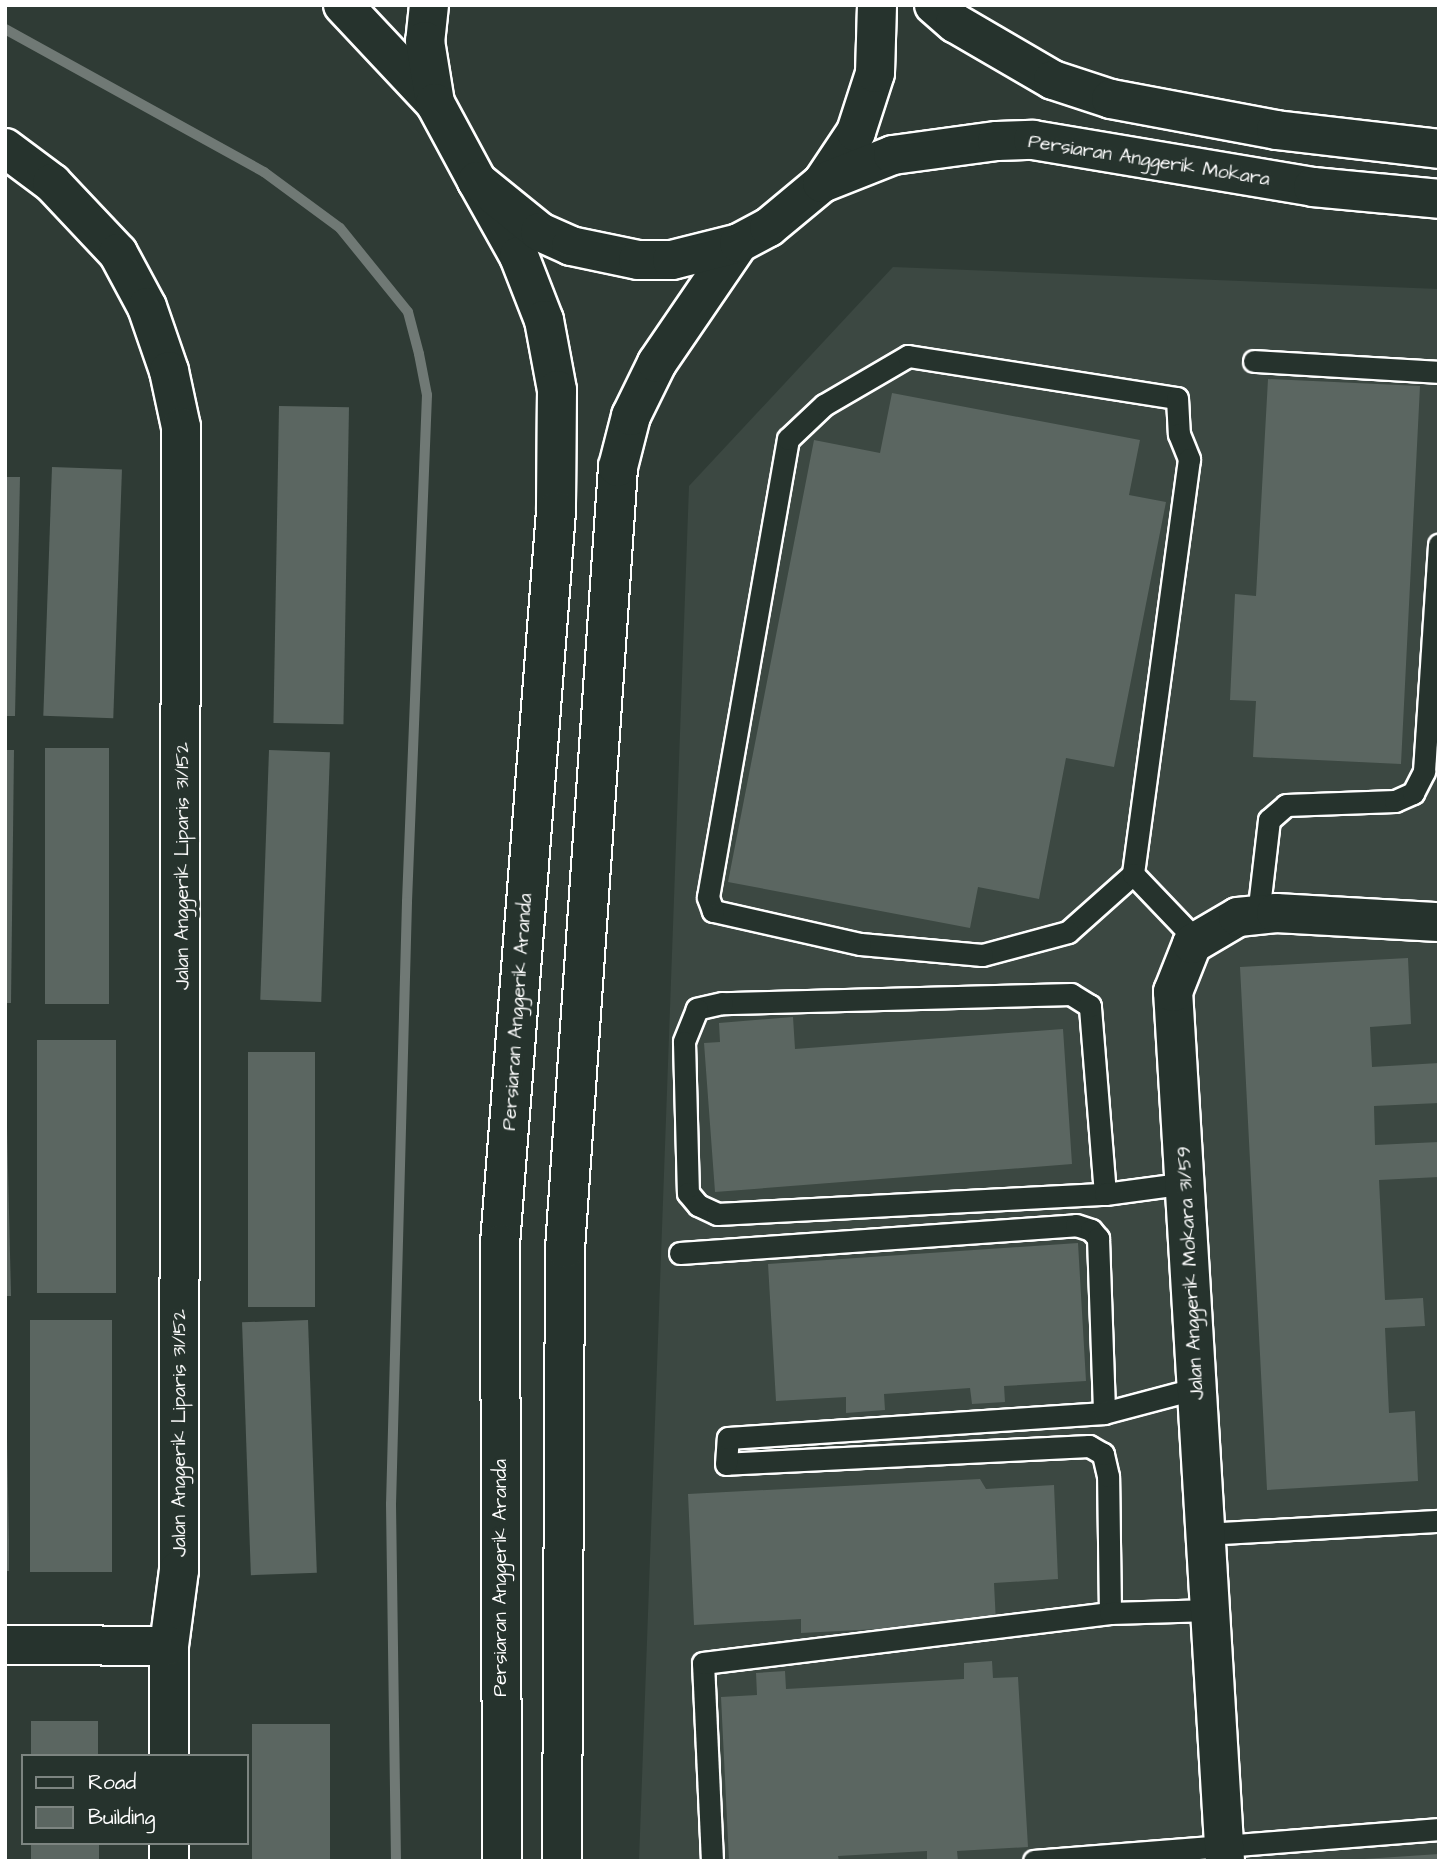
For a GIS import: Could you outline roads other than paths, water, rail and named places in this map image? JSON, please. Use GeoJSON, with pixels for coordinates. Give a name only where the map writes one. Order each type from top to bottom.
{"type":"FeatureCollection","features":[{"type":"Feature","properties":{"kind":"main road"},"geometry":{"type":"LineString","coordinates":[[343,5],[435,103]]}},
{"type":"Feature","properties":{"kind":"main road"},"geometry":{"type":"LineString","coordinates":[[429,5],[425,41],[435,103]]}},
{"type":"Feature","properties":{"kind":"main road"},"geometry":{"type":"LineString","coordinates":[[477,181],[540,232],[604,256],[672,260],[739,243],[779,221],[822,183],[856,132],[875,74],[877,5]]}},
{"type":"Feature","properties":{"kind":"main road"},"geometry":{"type":"LineString","coordinates":[[934,5],[974,36],[1053,80],[1111,99],[1276,130],[1439,149]]}},
{"type":"Feature","properties":{"kind":"main road","name":"Persiaran Anggerik Aranda"},"geometry":{"type":"LineString","coordinates":[[435,103],[519,256],[544,320],[557,390],[556,511],[500,1244],[502,1861]]}},
{"type":"Feature","properties":{"kind":"main road","name":"Persiaran Anggerik Mokara"},"geometry":{"type":"LineString","coordinates":[[822,183],[893,155],[997,141],[1033,140],[1313,187],[1439,199]]}},
{"type":"Feature","properties":{"kind":"main road","name":"Jalan Anggerik Liparis 31/152"},"geometry":{"type":"LineString","coordinates":[[5,148],[52,183],[118,253],[147,307],[169,371],[181,427],[179,1570],[169,1646],[169,1754]]}},
{"type":"Feature","properties":{"kind":"main road"},"geometry":{"type":"LineString","coordinates":[[562,1861],[565,1249],[618,467],[631,416],[657,363],[739,243]]}},
{"type":"Feature","properties":{"kind":"main road","name":"Jalan Anggerik Mokara 31/59"},"geometry":{"type":"LineString","coordinates":[[1225,1852],[1173,992],[1192,944],[1199,943],[1238,917],[1258,915],[1439,922]]}},
{"type":"Feature","properties":{"kind":"main road"},"geometry":{"type":"LineString","coordinates":[[5,1646],[169,1646]]}},
{"type":"Feature","properties":{"kind":"lane"},"geometry":{"type":"LineString","coordinates":[[908,356],[1177,398],[1179,434],[1189,459],[1133,874],[1068,932],[982,955],[860,944],[713,911],[708,897],[788,439],[824,405],[908,356]]}},
{"type":"Feature","properties":{"kind":"lane"},"geometry":{"type":"LineString","coordinates":[[1254,361],[1439,372]]}},
{"type":"Feature","properties":{"kind":"lane"},"geometry":{"type":"LineString","coordinates":[[1258,915],[1269,820],[1286,805],[1395,801],[1413,793],[1424,771],[1439,544]]}},
{"type":"Feature","properties":{"kind":"lane"},"geometry":{"type":"LineString","coordinates":[[1133,874],[1199,943]]}},
{"type":"Feature","properties":{"kind":"lane"},"geometry":{"type":"LineString","coordinates":[[1105,1194],[1090,1006],[1071,994],[722,1003],[698,1009],[684,1042],[688,1192],[698,1206],[717,1214],[1105,1194],[1186,1183]]}},
{"type":"Feature","properties":{"kind":"lane"},"geometry":{"type":"LineString","coordinates":[[680,1253],[1076,1225],[1091,1230],[1097,1238],[1104,1413]]}},
{"type":"Feature","properties":{"kind":"lane"},"geometry":{"type":"LineString","coordinates":[[1110,1614],[1108,1476],[1103,1454],[1089,1446],[726,1464],[728,1438],[1104,1413],[1198,1388]]}},
{"type":"Feature","properties":{"kind":"lane"},"geometry":{"type":"LineString","coordinates":[[1205,1534],[1439,1521]]}},
{"type":"Feature","properties":{"kind":"lane"},"geometry":{"type":"LineString","coordinates":[[712,1861],[703,1663],[1110,1614],[1211,1610]]}},
{"type":"Feature","properties":{"kind":"lane"},"geometry":{"type":"LineString","coordinates":[[1034,1861],[1225,1852],[1439,1829]]}},
{"type":"Feature","properties":{"kind":"waterway"},"geometry":{"type":"LineString","coordinates":[[5,29],[264,172],[340,228],[408,312],[419,354],[427,395],[407,902],[391,1504],[396,1861]]}}]}
